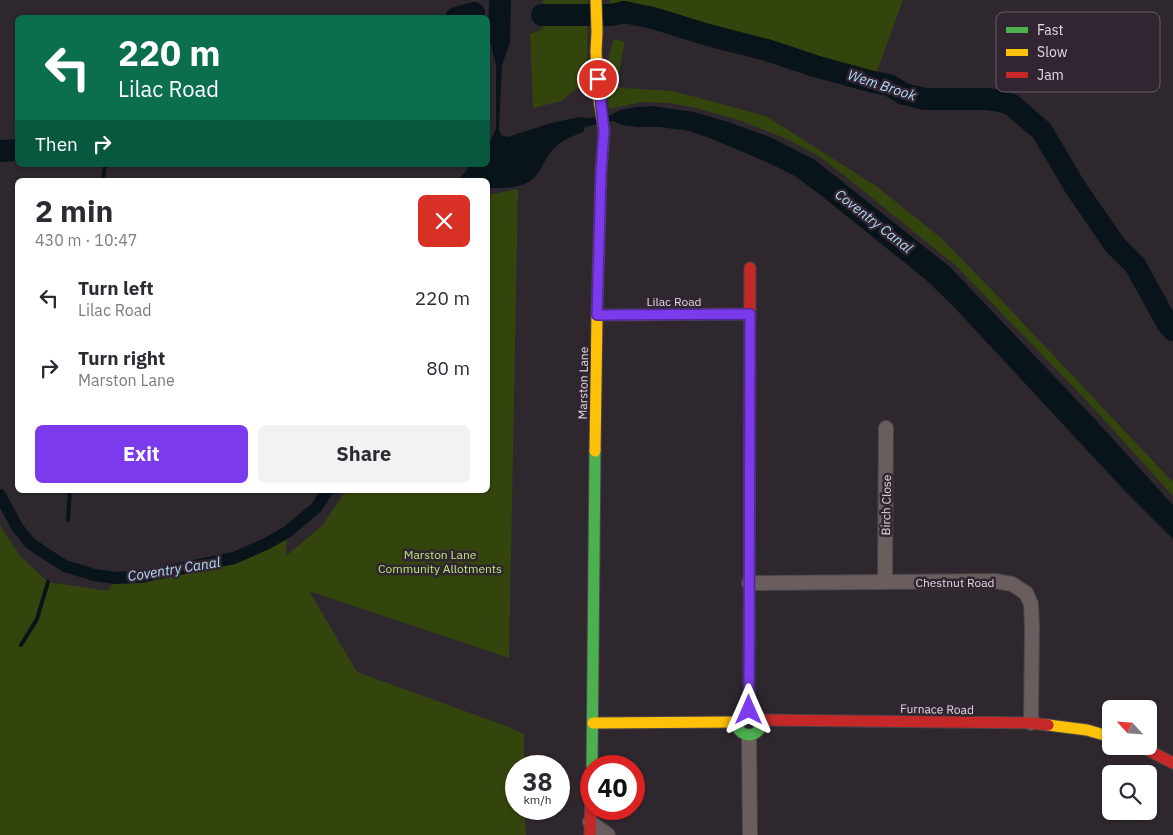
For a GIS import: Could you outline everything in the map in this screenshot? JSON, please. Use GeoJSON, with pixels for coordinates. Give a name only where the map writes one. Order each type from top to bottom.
{"type":"FeatureCollection","features":[{"type":"Feature","properties":{"kind":"street","name":"Marston Lane"},"geometry":{"type":"LineString","coordinates":[[592,755],[597,315],[604,130],[596,51],[596,1]]}},
{"type":"Feature","properties":{"kind":"street"},"geometry":{"type":"LineString","coordinates":[[749,710],[750,268]]}},
{"type":"Feature","properties":{"kind":"street","name":"Lilac Road"},"geometry":{"type":"LineString","coordinates":[[597,315],[750,314]]}},
{"type":"Feature","properties":{"kind":"street","name":"Birch Close"},"geometry":{"type":"LineString","coordinates":[[885,582],[886,428]]}},
{"type":"Feature","properties":{"kind":"street","name":"Chestnut Road"},"geometry":{"type":"LineString","coordinates":[[750,583],[995,581],[1012,584],[1026,593],[1031,604],[1031,723]]}},
{"type":"Feature","properties":{"kind":"street"},"geometry":{"type":"LineString","coordinates":[[749,710],[758,714],[761,720],[761,727],[753,735],[749,736],[738,730],[736,722],[739,715],[749,710]]}},
{"type":"Feature","properties":{"kind":"street","name":"Furnace Road"},"geometry":{"type":"LineString","coordinates":[[761,720],[1031,723],[1087,730],[1102,734]]}},
{"type":"Feature","properties":{"kind":"street"},"geometry":{"type":"LineString","coordinates":[[593,723],[736,722]]}},
{"type":"Feature","properties":{"kind":"street"},"geometry":{"type":"LineString","coordinates":[[749,736],[750,835]]}},
{"type":"Feature","properties":{"kind":"street"},"geometry":{"type":"LineString","coordinates":[[1156,755],[1173,764]]}},
{"type":"Feature","properties":{"kind":"street"},"geometry":{"type":"LineString","coordinates":[[590,829],[608,835]]}},
{"type":"Feature","properties":{"kind":"green space"},"geometry":{"type":"Polygon","coordinates":[[[542,0],[588,0],[587,81],[561,101],[533,108],[530,34],[543,29],[542,0]]]}},
{"type":"Feature","properties":{"kind":"green space"},"geometry":{"type":"Polygon","coordinates":[[[610,0],[903,0],[873,82],[653,18],[624,12],[611,15],[610,0]]]}},
{"type":"Feature","properties":{"kind":"green space"},"geometry":{"type":"Polygon","coordinates":[[[614,39],[625,42],[616,85],[622,88],[673,91],[766,116],[876,186],[941,238],[1173,481],[1173,496],[1087,401],[955,265],[817,155],[787,139],[762,129],[736,119],[696,108],[669,103],[642,102],[609,109],[603,76],[614,39]]]}},
{"type":"Feature","properties":{"kind":"green space","name":"Marston Lane Community Allotments"},"geometry":{"type":"Polygon","coordinates":[[[518,189],[509,658],[309,591],[357,672],[524,734],[524,755],[505,755],[505,820],[525,820],[526,835],[0,835],[0,525],[20,556],[48,582],[108,591],[116,578],[234,558],[266,544],[287,532],[286,556],[322,526],[344,493],[490,493],[490,195],[518,189]]]}},
{"type":"Feature","properties":{"kind":"water"},"geometry":{"type":"Polygon","coordinates":[[[489,0],[511,0],[510,42],[502,65],[499,129],[501,135],[507,137],[551,123],[580,117],[588,118],[611,115],[620,110],[651,106],[694,112],[725,121],[770,137],[815,160],[950,267],[1091,415],[1173,505],[1173,539],[1125,491],[954,307],[925,279],[795,176],[769,163],[690,131],[622,125],[613,121],[585,127],[583,132],[561,142],[553,149],[536,175],[525,184],[509,188],[490,188],[490,178],[460,178],[469,167],[490,167],[490,142],[496,129],[496,65],[490,41],[489,0]]]}},
{"type":"Feature","properties":{"kind":"waterway","name":"Wem Brook"},"geometry":{"type":"LineString","coordinates":[[542,15],[611,15],[624,12],[653,18],[708,35],[767,50],[815,66],[889,85],[904,94],[925,99],[986,99],[1012,105],[1042,131],[1075,187],[1115,245],[1135,265],[1167,323],[1173,330]]}},
{"type":"Feature","properties":{"kind":"waterway","name":"Wem Brook"},"geometry":{"type":"LineString","coordinates":[[467,15],[474,13]]}},
{"type":"Feature","properties":{"kind":"waterway","name":"Wem Brook"},"geometry":{"type":"LineString","coordinates":[[0,151],[15,150]]}},
{"type":"Feature","properties":{"kind":"waterway"},"geometry":{"type":"LineString","coordinates":[[103,178],[105,167]]}},
{"type":"Feature","properties":{"kind":"waterway"},"geometry":{"type":"LineString","coordinates":[[68,520],[70,493]]}},
{"type":"Feature","properties":{"kind":"waterway","name":"Coventry Canal"},"geometry":{"type":"LineString","coordinates":[[0,495],[17,527],[30,543],[65,566],[94,575],[116,578],[140,577],[234,558],[266,544],[287,532],[316,508],[326,493]]}},
{"type":"Feature","properties":{"kind":"waterway"},"geometry":{"type":"LineString","coordinates":[[21,645],[37,619],[48,582]]}},
{"type":"Feature","properties":{"kind":"traffic: fast"},"geometry":{"type":"LineString","coordinates":[[592,755],[595,451]]}},
{"type":"Feature","properties":{"kind":"traffic: fast"},"geometry":{"type":"LineString","coordinates":[[749,711],[758,714],[761,723],[758,732],[749,735],[740,732],[737,723],[740,714],[749,711]]}},
{"type":"Feature","properties":{"kind":"traffic: slow"},"geometry":{"type":"LineString","coordinates":[[595,451],[597,315],[604,130],[598,93],[596,0]]}},
{"type":"Feature","properties":{"kind":"traffic: slow"},"geometry":{"type":"LineString","coordinates":[[597,315],[750,314]]}},
{"type":"Feature","properties":{"kind":"traffic: slow"},"geometry":{"type":"LineString","coordinates":[[593,723],[736,722]]}},
{"type":"Feature","properties":{"kind":"traffic: slow"},"geometry":{"type":"LineString","coordinates":[[1048,725],[1087,730],[1102,734]]}},
{"type":"Feature","properties":{"kind":"traffic: jam"},"geometry":{"type":"LineString","coordinates":[[749,711],[750,268]]}},
{"type":"Feature","properties":{"kind":"traffic: jam"},"geometry":{"type":"LineString","coordinates":[[761,720],[1031,723],[1048,725]]}},
{"type":"Feature","properties":{"kind":"traffic: jam"},"geometry":{"type":"LineString","coordinates":[[1157,755],[1173,763]]}},
{"type":"Feature","properties":{"kind":"traffic: jam"},"geometry":{"type":"LineString","coordinates":[[590,820],[590,835]]}},
{"type":"Feature","properties":{"kind":"route"},"geometry":{"type":"LineString","coordinates":[[598,79],[598,93],[604,130],[597,315],[750,314],[749,710]]}}]}
